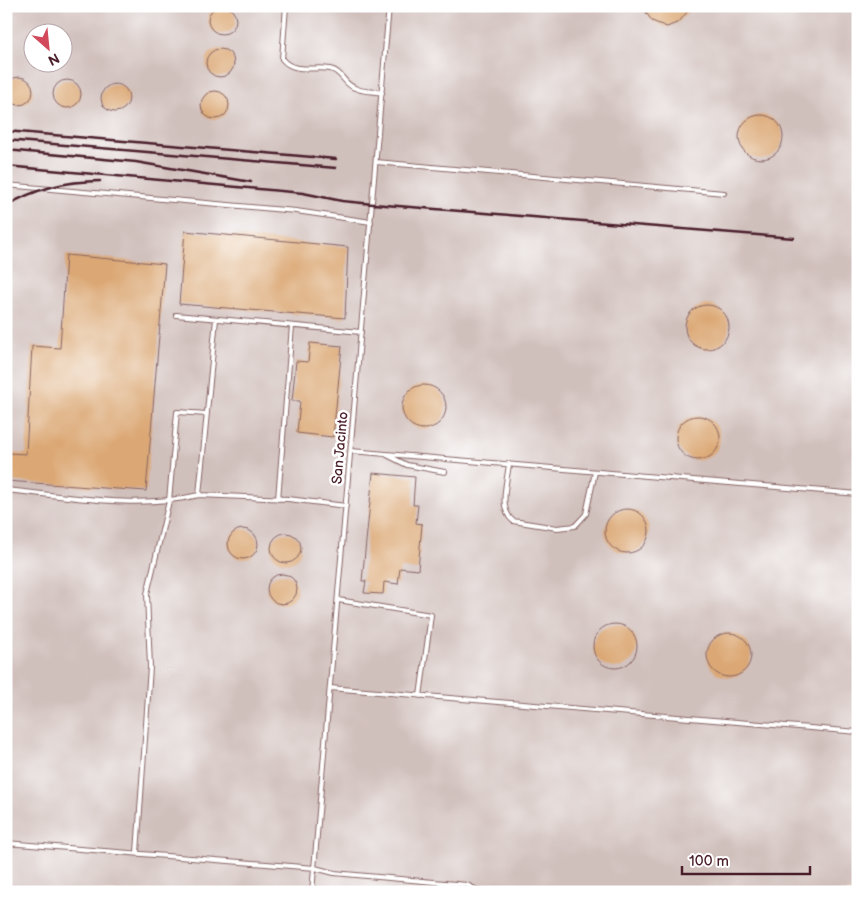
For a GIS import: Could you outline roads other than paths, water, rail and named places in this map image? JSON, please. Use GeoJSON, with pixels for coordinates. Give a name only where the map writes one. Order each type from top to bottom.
{"type":"FeatureCollection","features":[{"type":"Feature","properties":{"kind":"lane"},"geometry":{"type":"LineString","coordinates":[[286,6],[282,59],[284,61],[298,68],[331,69],[340,74],[355,89],[382,93]]}},
{"type":"Feature","properties":{"kind":"lane","name":"San Jacinto"},"geometry":{"type":"LineString","coordinates":[[312,892],[389,6]]}},
{"type":"Feature","properties":{"kind":"lane"},"geometry":{"type":"LineString","coordinates":[[376,162],[724,193]]}},
{"type":"Feature","properties":{"kind":"lane"},"geometry":{"type":"LineString","coordinates":[[6,185],[287,210],[371,222]]}},
{"type":"Feature","properties":{"kind":"lane"},"geometry":{"type":"LineString","coordinates":[[176,315],[361,332]]}},
{"type":"Feature","properties":{"kind":"lane"},"geometry":{"type":"LineString","coordinates":[[199,495],[216,319]]}},
{"type":"Feature","properties":{"kind":"lane"},"geometry":{"type":"LineString","coordinates":[[278,498],[292,326]]}},
{"type":"Feature","properties":{"kind":"lane"},"geometry":{"type":"LineString","coordinates":[[137,853],[150,667],[147,594],[169,500],[177,412],[207,414]]}},
{"type":"Feature","properties":{"kind":"lane"},"geometry":{"type":"LineString","coordinates":[[351,451],[858,494]]}},
{"type":"Feature","properties":{"kind":"lane"},"geometry":{"type":"LineString","coordinates":[[385,454],[407,466],[445,472]]}},
{"type":"Feature","properties":{"kind":"lane"},"geometry":{"type":"LineString","coordinates":[[508,464],[504,509],[507,516],[513,521],[557,528],[575,526],[586,514],[595,472]]}},
{"type":"Feature","properties":{"kind":"lane"},"geometry":{"type":"LineString","coordinates":[[6,490],[132,502],[169,500],[199,495],[278,498],[346,506]]}},
{"type":"Feature","properties":{"kind":"lane"},"geometry":{"type":"LineString","coordinates":[[338,600],[431,615],[420,696]]}},
{"type":"Feature","properties":{"kind":"lane"},"geometry":{"type":"LineString","coordinates":[[330,688],[858,732]]}},
{"type":"Feature","properties":{"kind":"lane"},"geometry":{"type":"LineString","coordinates":[[6,843],[315,868],[334,873],[467,885],[480,892]]}},
{"type":"Feature","properties":{"kind":"railway"},"geometry":{"type":"LineString","coordinates":[[6,131],[336,159]]}},
{"type":"Feature","properties":{"kind":"railway"},"geometry":{"type":"LineString","coordinates":[[6,140],[336,168]]}},
{"type":"Feature","properties":{"kind":"railway"},"geometry":{"type":"LineString","coordinates":[[6,150],[136,162],[251,182]]}},
{"type":"Feature","properties":{"kind":"railway"},"geometry":{"type":"LineString","coordinates":[[6,166],[303,193],[342,201],[373,204],[794,238]]}},
{"type":"Feature","properties":{"kind":"railway"},"geometry":{"type":"LineString","coordinates":[[6,206],[40,190],[51,187],[75,182],[100,181]]}}]}
